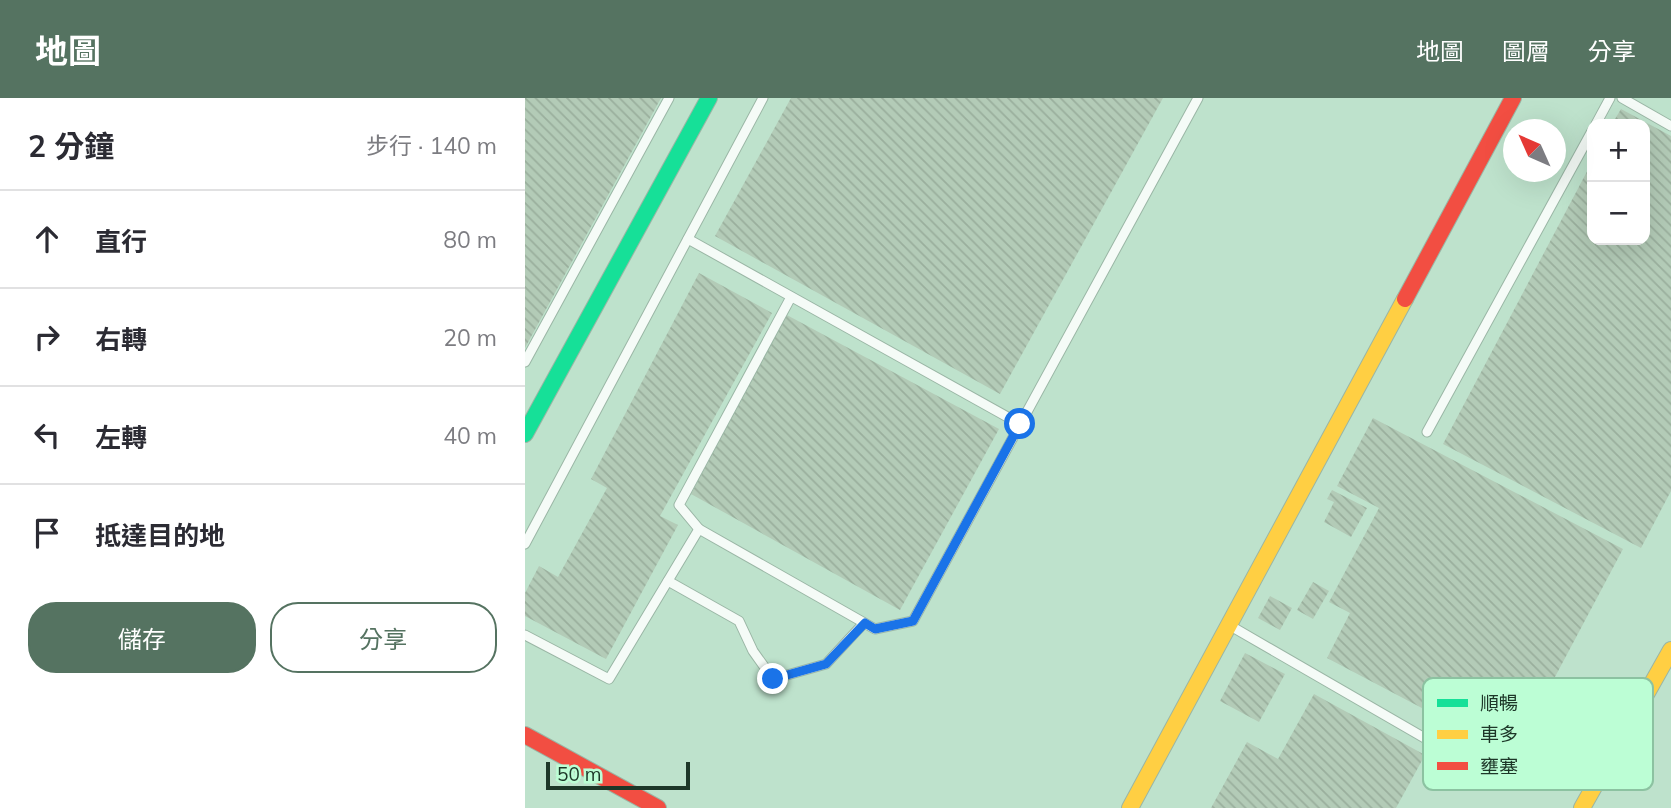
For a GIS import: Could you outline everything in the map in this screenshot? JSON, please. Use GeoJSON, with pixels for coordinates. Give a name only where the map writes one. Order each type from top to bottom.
{"type":"FeatureCollection","features":[{"type":"Feature","properties":{"kind":"street"},"geometry":{"type":"LineString","coordinates":[[525,434],[709,98]]}},
{"type":"Feature","properties":{"kind":"street"},"geometry":{"type":"LineString","coordinates":[[1130,808],[1513,98]]}},
{"type":"Feature","properties":{"kind":"street"},"geometry":{"type":"LineString","coordinates":[[1653,682],[1671,650]]}},
{"type":"Feature","properties":{"kind":"street"},"geometry":{"type":"LineString","coordinates":[[525,735],[658,808]]}},
{"type":"Feature","properties":{"kind":"street"},"geometry":{"type":"LineString","coordinates":[[1582,808],[1592,790]]}},
{"type":"Feature","properties":{"kind":"lane"},"geometry":{"type":"LineString","coordinates":[[525,362],[669,98]]}},
{"type":"Feature","properties":{"kind":"lane"},"geometry":{"type":"LineString","coordinates":[[525,544],[763,98]]}},
{"type":"Feature","properties":{"kind":"lane"},"geometry":{"type":"LineString","coordinates":[[791,297],[678,505],[699,529],[875,629],[913,621],[1198,98]]}},
{"type":"Feature","properties":{"kind":"lane"},"geometry":{"type":"LineString","coordinates":[[1599,119],[1610,98]]}},
{"type":"Feature","properties":{"kind":"lane"},"geometry":{"type":"LineString","coordinates":[[1622,98],[1671,126]]}},
{"type":"Feature","properties":{"kind":"lane"},"geometry":{"type":"LineString","coordinates":[[1427,432],[1587,140]]}},
{"type":"Feature","properties":{"kind":"lane"},"geometry":{"type":"LineString","coordinates":[[688,239],[1020,424]]}},
{"type":"Feature","properties":{"kind":"lane"},"geometry":{"type":"LineString","coordinates":[[525,635],[609,678],[699,529]]}},
{"type":"Feature","properties":{"kind":"lane"},"geometry":{"type":"LineString","coordinates":[[668,581],[739,621],[753,651],[773,679],[826,664],[865,623]]}},
{"type":"Feature","properties":{"kind":"lane"},"geometry":{"type":"LineString","coordinates":[[1228,624],[1423,737]]}},
{"type":"Feature","properties":{"kind":"building"},"geometry":{"type":"Polygon","coordinates":[[[525,98],[661,98],[525,348],[525,98]]]}},
{"type":"Feature","properties":{"kind":"building"},"geometry":{"type":"Polygon","coordinates":[[[791,98],[1163,98],[1000,394],[715,236],[791,98]]]}},
{"type":"Feature","properties":{"kind":"building"},"geometry":{"type":"Polygon","coordinates":[[[1621,109],[1640,119],[1615,119],[1621,109]]]}},
{"type":"Feature","properties":{"kind":"building"},"geometry":{"type":"Polygon","coordinates":[[[1650,125],[1671,136],[1671,491],[1641,548],[1443,444],[1587,171],[1587,245],[1650,245],[1650,125]]]}},
{"type":"Feature","properties":{"kind":"building"},"geometry":{"type":"Polygon","coordinates":[[[699,273],[772,313],[660,516],[678,525],[606,659],[525,616],[525,593],[539,566],[558,577],[607,488],[591,479],[699,273]]]}},
{"type":"Feature","properties":{"kind":"building"},"geometry":{"type":"Polygon","coordinates":[[[785,314],[999,429],[900,610],[691,494],[785,314]]]}},
{"type":"Feature","properties":{"kind":"building"},"geometry":{"type":"Polygon","coordinates":[[[1373,418],[1623,549],[1554,678],[1423,678],[1423,709],[1327,658],[1350,613],[1329,602],[1379,508],[1337,486],[1373,418]]]}},
{"type":"Feature","properties":{"kind":"building"},"geometry":{"type":"Polygon","coordinates":[[[1332,490],[1367,508],[1351,537],[1324,522],[1334,502],[1327,499],[1332,490]]]}},
{"type":"Feature","properties":{"kind":"building"},"geometry":{"type":"Polygon","coordinates":[[[1313,582],[1329,591],[1313,619],[1297,610],[1313,582]]]}},
{"type":"Feature","properties":{"kind":"building"},"geometry":{"type":"Polygon","coordinates":[[[1270,596],[1292,608],[1280,630],[1258,618],[1270,596]]]}},
{"type":"Feature","properties":{"kind":"building"},"geometry":{"type":"Polygon","coordinates":[[[1245,653],[1285,674],[1259,722],[1220,701],[1245,653]]]}},
{"type":"Feature","properties":{"kind":"building"},"geometry":{"type":"Polygon","coordinates":[[[1314,694],[1423,754],[1423,759],[1396,808],[1211,808],[1247,742],[1278,759],[1314,694]]]}},
{"type":"Feature","properties":{"kind":"traffic: fast"},"geometry":{"type":"LineString","coordinates":[[525,434],[709,98]]}},
{"type":"Feature","properties":{"kind":"traffic: slow"},"geometry":{"type":"LineString","coordinates":[[1130,808],[1405,299]]}},
{"type":"Feature","properties":{"kind":"traffic: slow"},"geometry":{"type":"LineString","coordinates":[[1653,682],[1671,650]]}},
{"type":"Feature","properties":{"kind":"traffic: slow"},"geometry":{"type":"LineString","coordinates":[[1582,808],[1592,790]]}},
{"type":"Feature","properties":{"kind":"traffic: jam"},"geometry":{"type":"LineString","coordinates":[[1405,299],[1513,98]]}},
{"type":"Feature","properties":{"kind":"traffic: jam"},"geometry":{"type":"LineString","coordinates":[[525,735],[658,808]]}},
{"type":"Feature","properties":{"kind":"route"},"geometry":{"type":"LineString","coordinates":[[773,679],[826,664],[865,623],[875,629],[913,621],[1020,424]]}}]}
